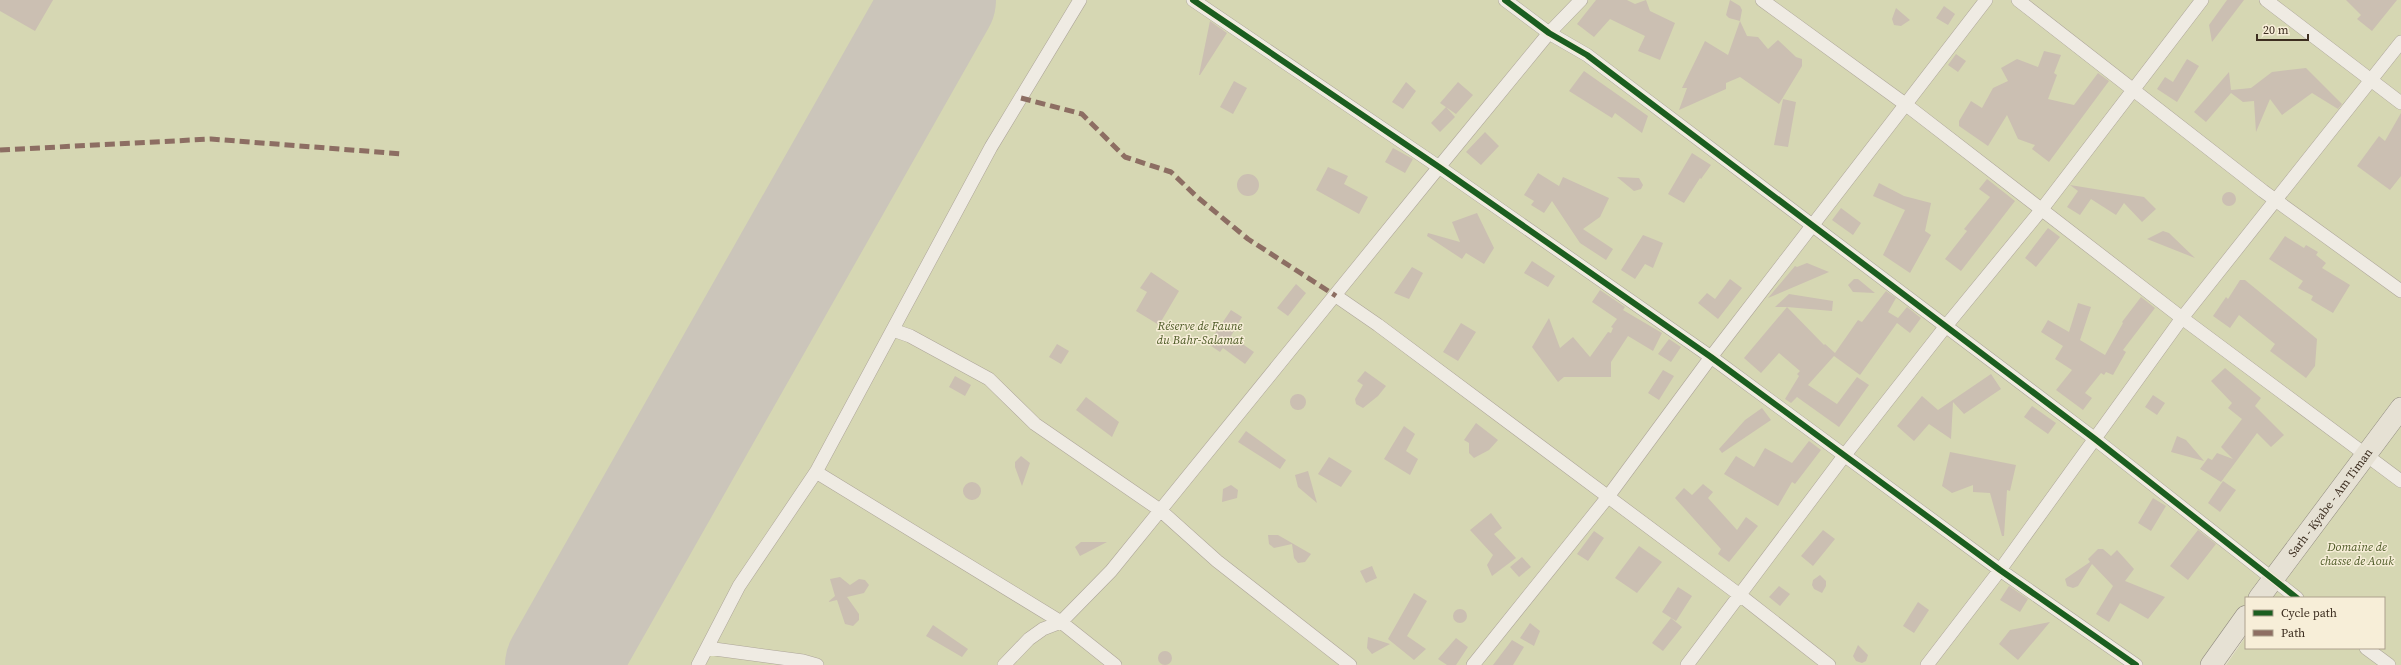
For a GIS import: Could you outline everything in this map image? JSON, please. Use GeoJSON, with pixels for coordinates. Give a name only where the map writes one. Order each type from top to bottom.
{"type":"FeatureCollection","features":[{"type":"Feature","properties":{"kind":"main road","name":"Sarh - Kyabe - Am Timan"},"geometry":{"type":"LineString","coordinates":[[2260,597],[2401,408]]}},
{"type":"Feature","properties":{"kind":"main road"},"geometry":{"type":"LineString","coordinates":[[2211,665],[2245,617]]}},
{"type":"Feature","properties":{"kind":"street"},"geometry":{"type":"LineString","coordinates":[[698,665],[739,586],[816,472],[991,147],[1080,0]]}},
{"type":"Feature","properties":{"kind":"street"},"geometry":{"type":"LineString","coordinates":[[1193,0],[1439,167],[1711,358],[2000,570],[2136,665]]}},
{"type":"Feature","properties":{"kind":"street"},"geometry":{"type":"LineString","coordinates":[[1505,0],[1550,33],[1587,55],[1814,226],[2095,439],[2272,580],[2296,597]]}},
{"type":"Feature","properties":{"kind":"street"},"geometry":{"type":"LineString","coordinates":[[1004,665],[1029,639],[1043,629],[1060,622],[1111,571],[1336,296],[1439,167],[1550,33],[1581,0]]}},
{"type":"Feature","properties":{"kind":"street"},"geometry":{"type":"LineString","coordinates":[[1762,0],[1905,104],[2182,318],[2401,481]]}},
{"type":"Feature","properties":{"kind":"street"},"geometry":{"type":"LineString","coordinates":[[1473,665],[1607,498],[1711,358],[1814,226],[1905,104],[1986,0]]}},
{"type":"Feature","properties":{"kind":"street"},"geometry":{"type":"LineString","coordinates":[[2018,0],[2274,200],[2401,291]]}},
{"type":"Feature","properties":{"kind":"street"},"geometry":{"type":"LineString","coordinates":[[1687,665],[1741,596],[1844,456],[1946,326],[2042,209],[2134,91],[2202,0]]}},
{"type":"Feature","properties":{"kind":"street"},"geometry":{"type":"LineString","coordinates":[[2266,0],[2401,103]]}},
{"type":"Feature","properties":{"kind":"street"},"geometry":{"type":"LineString","coordinates":[[1927,665],[2000,570],[2182,318],[2274,200],[2401,42]]}},
{"type":"Feature","properties":{"kind":"street"},"geometry":{"type":"LineString","coordinates":[[1336,296],[1378,325],[1607,498],[1741,596],[1829,665]]}},
{"type":"Feature","properties":{"kind":"street"},"geometry":{"type":"LineString","coordinates":[[893,330],[910,336],[989,379],[1035,424],[1160,510],[1218,560],[1350,665]]}},
{"type":"Feature","properties":{"kind":"street"},"geometry":{"type":"LineString","coordinates":[[816,472],[1060,622],[1116,665]]}},
{"type":"Feature","properties":{"kind":"street"},"geometry":{"type":"LineString","coordinates":[[707,648],[803,661],[817,665]]}},
{"type":"Feature","properties":{"kind":"street"},"geometry":{"type":"LineString","coordinates":[[2367,649],[2389,665]]}},
{"type":"Feature","properties":{"kind":"green space","name":"Réserve de Faune du Bahr-Salamat"},"geometry":{"type":"Polygon","coordinates":[[[0,0],[2401,0],[2401,410],[2272,597],[2245,597],[2245,635],[2225,665],[0,665],[0,0]]]}},
{"type":"Feature","properties":{"kind":"green space","name":"Domaine de chasse de Aouk"},"geometry":{"type":"Polygon","coordinates":[[[2401,412],[2401,665],[2226,665],[2245,637],[2245,649],[2385,649],[2385,597],[2273,597],[2401,412]]]}},
{"type":"Feature","properties":{"kind":"building"},"geometry":{"type":"Polygon","coordinates":[[[0,0],[53,0],[35,31],[0,11],[0,0]]]}},
{"type":"Feature","properties":{"kind":"building"},"geometry":{"type":"Polygon","coordinates":[[[1596,0],[1627,0],[1635,4],[1646,0],[1650,11],[1675,23],[1660,60],[1638,51],[1645,36],[1610,19],[1594,37],[1577,24],[1596,0]]]}},
{"type":"Feature","properties":{"kind":"building"},"geometry":{"type":"Polygon","coordinates":[[[1730,0],[1740,6],[1742,10],[1740,21],[1729,18],[1726,15],[1730,0]]]}},
{"type":"Feature","properties":{"kind":"building"},"geometry":{"type":"Polygon","coordinates":[[[2227,0],[2244,0],[2212,42],[2209,25],[2227,0]]]}},
{"type":"Feature","properties":{"kind":"building"},"geometry":{"type":"Polygon","coordinates":[[[2346,0],[2397,0],[2372,31],[2357,19],[2361,15],[2346,0]]]}},
{"type":"Feature","properties":{"kind":"building"},"geometry":{"type":"Polygon","coordinates":[[[1944,6],[1955,14],[1948,25],[1936,18],[1944,6]]]}},
{"type":"Feature","properties":{"kind":"building"},"geometry":{"type":"Polygon","coordinates":[[[1896,8],[1910,20],[1901,26],[1894,25],[1892,19],[1896,8]]]}},
{"type":"Feature","properties":{"kind":"building"},"geometry":{"type":"Polygon","coordinates":[[[1210,21],[1227,33],[1199,75],[1210,21]]]}},
{"type":"Feature","properties":{"kind":"building"},"geometry":{"type":"Polygon","coordinates":[[[1740,21],[1747,36],[1758,37],[1768,49],[1778,40],[1796,57],[1802,59],[1802,66],[1779,104],[1740,77],[1726,83],[1726,89],[1679,110],[1687,88],[1682,88],[1705,41],[1728,55],[1740,21]]]}},
{"type":"Feature","properties":{"kind":"building"},"geometry":{"type":"Polygon","coordinates":[[[2044,51],[2061,55],[2054,73],[2057,75],[2048,99],[2074,105],[2098,73],[2109,81],[2049,162],[2032,149],[2035,145],[2018,139],[2007,115],[1988,146],[1959,126],[1959,121],[1971,101],[1982,108],[1993,88],[2008,81],[2001,68],[2017,59],[2038,67],[2044,51]]]}},
{"type":"Feature","properties":{"kind":"building"},"geometry":{"type":"Polygon","coordinates":[[[1956,54],[1966,61],[1958,72],[1948,65],[1956,54]]]}},
{"type":"Feature","properties":{"kind":"building"},"geometry":{"type":"Polygon","coordinates":[[[2187,59],[2199,66],[2177,102],[2157,89],[2165,77],[2173,82],[2187,59]]]}},
{"type":"Feature","properties":{"kind":"building"},"geometry":{"type":"Polygon","coordinates":[[[2306,68],[2342,104],[2338,109],[2312,93],[2282,115],[2270,99],[2256,132],[2254,101],[2243,102],[2231,93],[2206,122],[2194,112],[2229,72],[2231,90],[2251,88],[2272,72],[2306,68]]]}},
{"type":"Feature","properties":{"kind":"building"},"geometry":{"type":"Polygon","coordinates":[[[1584,71],[1648,116],[1642,133],[1615,113],[1612,118],[1569,91],[1584,71]]]}},
{"type":"Feature","properties":{"kind":"building"},"geometry":{"type":"Polygon","coordinates":[[[1234,81],[1247,88],[1233,114],[1220,107],[1234,81]]]}},
{"type":"Feature","properties":{"kind":"building"},"geometry":{"type":"Polygon","coordinates":[[[1406,82],[1416,91],[1403,109],[1392,102],[1406,82]]]}},
{"type":"Feature","properties":{"kind":"building"},"geometry":{"type":"Polygon","coordinates":[[[1458,82],[1473,95],[1456,114],[1440,103],[1458,82]]]}},
{"type":"Feature","properties":{"kind":"building"},"geometry":{"type":"Polygon","coordinates":[[[1783,99],[1796,102],[1788,147],[1774,145],[1783,99]]]}},
{"type":"Feature","properties":{"kind":"building"},"geometry":{"type":"Polygon","coordinates":[[[1446,107],[1455,117],[1440,132],[1431,123],[1446,107]]]}},
{"type":"Feature","properties":{"kind":"building"},"geometry":{"type":"Polygon","coordinates":[[[2401,113],[2401,176],[2390,190],[2357,166],[2379,136],[2385,141],[2401,113]]]}},
{"type":"Feature","properties":{"kind":"building"},"geometry":{"type":"Polygon","coordinates":[[[1485,132],[1499,146],[1481,165],[1466,152],[1485,132]]]}},
{"type":"Feature","properties":{"kind":"building"},"geometry":{"type":"Polygon","coordinates":[[[1393,148],[1413,159],[1405,173],[1385,162],[1393,148]]]}},
{"type":"Feature","properties":{"kind":"building"},"geometry":{"type":"Polygon","coordinates":[[[1692,153],[1711,165],[1701,179],[1700,178],[1684,203],[1668,194],[1692,153]]]}},
{"type":"Feature","properties":{"kind":"building"},"geometry":{"type":"Polygon","coordinates":[[[1328,167],[1348,176],[1344,184],[1368,197],[1359,214],[1316,190],[1328,167]]]}},
{"type":"Feature","properties":{"kind":"building"},"geometry":{"type":"Polygon","coordinates":[[[1538,173],[1559,186],[1563,177],[1609,198],[1600,217],[1583,229],[1613,249],[1606,260],[1580,243],[1552,201],[1544,213],[1531,205],[1534,201],[1524,195],[1538,173]]]}},
{"type":"Feature","properties":{"kind":"building"},"geometry":{"type":"Polygon","coordinates":[[[1248,174],[1256,177],[1259,185],[1256,193],[1248,196],[1240,193],[1237,185],[1240,177],[1248,174]]]}},
{"type":"Feature","properties":{"kind":"building"},"geometry":{"type":"Polygon","coordinates":[[[1617,177],[1639,178],[1643,185],[1641,189],[1634,191],[1617,177]]]}},
{"type":"Feature","properties":{"kind":"building"},"geometry":{"type":"Polygon","coordinates":[[[1987,179],[2015,201],[1961,271],[1945,259],[1967,231],[1964,229],[1990,197],[1979,189],[1987,179]]]}},
{"type":"Feature","properties":{"kind":"building"},"geometry":{"type":"Polygon","coordinates":[[[1879,183],[1904,196],[1931,203],[1925,231],[1931,235],[1910,273],[1883,255],[1905,210],[1873,196],[1879,183]]]}},
{"type":"Feature","properties":{"kind":"building"},"geometry":{"type":"Polygon","coordinates":[[[2070,185],[2144,197],[2156,209],[2142,222],[2124,203],[2116,215],[2091,199],[2080,215],[2067,207],[2078,191],[2070,185]]]}},
{"type":"Feature","properties":{"kind":"building"},"geometry":{"type":"Polygon","coordinates":[[[2229,192],[2234,194],[2236,199],[2234,204],[2229,206],[2224,204],[2222,199],[2224,194],[2229,192]]]}},
{"type":"Feature","properties":{"kind":"building"},"geometry":{"type":"Polygon","coordinates":[[[1841,208],[1861,223],[1853,235],[1832,220],[1841,208]]]}},
{"type":"Feature","properties":{"kind":"building"},"geometry":{"type":"Polygon","coordinates":[[[1477,213],[1494,248],[1484,264],[1466,253],[1462,259],[1427,236],[1428,233],[1460,242],[1452,222],[1477,213]]]}},
{"type":"Feature","properties":{"kind":"building"},"geometry":{"type":"Polygon","coordinates":[[[2048,228],[2060,237],[2036,267],[2025,258],[2048,228]]]}},
{"type":"Feature","properties":{"kind":"building"},"geometry":{"type":"Polygon","coordinates":[[[2163,231],[2169,233],[2195,258],[2147,239],[2163,231]]]}},
{"type":"Feature","properties":{"kind":"building"},"geometry":{"type":"Polygon","coordinates":[[[1643,235],[1663,243],[1653,268],[1645,264],[1635,279],[1621,270],[1643,235]]]}},
{"type":"Feature","properties":{"kind":"building"},"geometry":{"type":"Polygon","coordinates":[[[2285,236],[2304,248],[2306,245],[2318,252],[2316,255],[2326,263],[2322,268],[2350,285],[2333,313],[2311,300],[2313,296],[2298,288],[2303,281],[2269,259],[2285,236]]]}},
{"type":"Feature","properties":{"kind":"building"},"geometry":{"type":"Polygon","coordinates":[[[1532,261],[1555,276],[1548,287],[1524,273],[1532,261]]]}},
{"type":"Feature","properties":{"kind":"building"},"geometry":{"type":"Polygon","coordinates":[[[1807,263],[1829,272],[1768,298],[1795,266],[1797,267],[1807,263]]]}},
{"type":"Feature","properties":{"kind":"building"},"geometry":{"type":"Polygon","coordinates":[[[1412,267],[1423,273],[1409,299],[1394,293],[1412,267]]]}},
{"type":"Feature","properties":{"kind":"building"},"geometry":{"type":"Polygon","coordinates":[[[1151,272],[1179,291],[1159,325],[1136,311],[1147,292],[1140,288],[1151,272]]]}},
{"type":"Feature","properties":{"kind":"building"},"geometry":{"type":"Polygon","coordinates":[[[1730,279],[1742,288],[1718,319],[1698,303],[1707,293],[1715,299],[1730,279]]]}},
{"type":"Feature","properties":{"kind":"building"},"geometry":{"type":"Polygon","coordinates":[[[1854,279],[1858,279],[1875,293],[1853,292],[1848,285],[1854,279]]]}},
{"type":"Feature","properties":{"kind":"building"},"geometry":{"type":"Polygon","coordinates":[[[2240,280],[2245,280],[2317,339],[2315,366],[2306,378],[2270,351],[2275,344],[2239,315],[2230,328],[2213,316],[2226,297],[2228,299],[2240,280]]]}},
{"type":"Feature","properties":{"kind":"building"},"geometry":{"type":"Polygon","coordinates":[[[1296,284],[1306,293],[1288,316],[1277,308],[1296,284]]]}},
{"type":"Feature","properties":{"kind":"building"},"geometry":{"type":"Polygon","coordinates":[[[1600,290],[1625,307],[1623,310],[1662,333],[1653,351],[1628,336],[1611,362],[1611,377],[1564,377],[1558,382],[1532,347],[1549,318],[1560,348],[1573,337],[1590,357],[1608,332],[1611,333],[1613,328],[1611,327],[1617,319],[1592,302],[1600,290]]]}},
{"type":"Feature","properties":{"kind":"building"},"geometry":{"type":"Polygon","coordinates":[[[1886,291],[1896,298],[1888,312],[1898,318],[1907,307],[1921,318],[1910,333],[1897,323],[1860,375],[1834,356],[1808,385],[1837,404],[1857,377],[1869,385],[1839,427],[1797,397],[1791,403],[1785,399],[1799,376],[1797,374],[1800,371],[1779,353],[1761,373],[1744,358],[1787,307],[1824,345],[1825,344],[1835,353],[1858,320],[1862,322],[1886,291]]]}},
{"type":"Feature","properties":{"kind":"building"},"geometry":{"type":"Polygon","coordinates":[[[1789,294],[1833,301],[1832,311],[1775,307],[1789,294]]]}},
{"type":"Feature","properties":{"kind":"building"},"geometry":{"type":"Polygon","coordinates":[[[2141,297],[2155,308],[2123,350],[2126,352],[2113,375],[2106,372],[2104,375],[2101,373],[2085,393],[2092,398],[2083,410],[2056,390],[2072,370],[2055,359],[2063,346],[2041,332],[2048,320],[2069,332],[2078,303],[2091,307],[2080,340],[2105,355],[2123,323],[2122,322],[2141,297]]]}},
{"type":"Feature","properties":{"kind":"building"},"geometry":{"type":"Polygon","coordinates":[[[1231,310],[1242,317],[1231,336],[1254,352],[1245,364],[1223,348],[1220,352],[1208,344],[1231,310]]]}},
{"type":"Feature","properties":{"kind":"building"},"geometry":{"type":"Polygon","coordinates":[[[1461,323],[1476,332],[1458,361],[1443,352],[1461,323]]]}},
{"type":"Feature","properties":{"kind":"building"},"geometry":{"type":"Polygon","coordinates":[[[1669,339],[1681,347],[1671,362],[1658,354],[1669,339]]]}},
{"type":"Feature","properties":{"kind":"building"},"geometry":{"type":"Polygon","coordinates":[[[1057,344],[1069,351],[1061,364],[1049,357],[1057,344]]]}},
{"type":"Feature","properties":{"kind":"building"},"geometry":{"type":"Polygon","coordinates":[[[2225,368],[2261,398],[2255,406],[2284,435],[2271,447],[2257,433],[2221,482],[2200,469],[2208,458],[2212,460],[2217,453],[2233,459],[2221,447],[2242,419],[2228,408],[2232,403],[2211,381],[2225,368]]]}},
{"type":"Feature","properties":{"kind":"building"},"geometry":{"type":"Polygon","coordinates":[[[1663,370],[1674,376],[1659,400],[1648,393],[1663,370]]]}},
{"type":"Feature","properties":{"kind":"building"},"geometry":{"type":"Polygon","coordinates":[[[1365,371],[1386,386],[1378,396],[1363,408],[1356,404],[1355,399],[1363,385],[1357,381],[1365,371]]]}},
{"type":"Feature","properties":{"kind":"building"},"geometry":{"type":"Polygon","coordinates":[[[1991,374],[2001,389],[1964,414],[1953,402],[1951,439],[1929,424],[1914,441],[1897,426],[1922,396],[1938,410],[1991,374]]]}},
{"type":"Feature","properties":{"kind":"building"},"geometry":{"type":"Polygon","coordinates":[[[955,376],[971,385],[965,396],[949,387],[955,376]]]}},
{"type":"Feature","properties":{"kind":"building"},"geometry":{"type":"Polygon","coordinates":[[[1295,394],[1301,394],[1306,399],[1304,408],[1301,410],[1295,410],[1290,405],[1290,399],[1295,394]]]}},
{"type":"Feature","properties":{"kind":"building"},"geometry":{"type":"Polygon","coordinates":[[[2153,395],[2165,403],[2157,415],[2145,407],[2153,395]]]}},
{"type":"Feature","properties":{"kind":"building"},"geometry":{"type":"Polygon","coordinates":[[[1086,397],[1119,422],[1112,437],[1076,410],[1086,397]]]}},
{"type":"Feature","properties":{"kind":"building"},"geometry":{"type":"Polygon","coordinates":[[[2032,406],[2056,423],[2048,434],[2024,417],[2032,406]]]}},
{"type":"Feature","properties":{"kind":"building"},"geometry":{"type":"Polygon","coordinates":[[[1762,408],[1771,420],[1722,453],[1719,449],[1745,420],[1762,408]]]}},
{"type":"Feature","properties":{"kind":"building"},"geometry":{"type":"Polygon","coordinates":[[[1476,423],[1498,440],[1489,450],[1474,458],[1469,453],[1469,443],[1464,440],[1476,423]]]}},
{"type":"Feature","properties":{"kind":"building"},"geometry":{"type":"Polygon","coordinates":[[[1404,426],[1415,434],[1406,451],[1418,459],[1410,475],[1384,459],[1404,426]]]}},
{"type":"Feature","properties":{"kind":"building"},"geometry":{"type":"Polygon","coordinates":[[[1246,431],[1286,460],[1280,469],[1238,442],[1246,431]]]}},
{"type":"Feature","properties":{"kind":"building"},"geometry":{"type":"Polygon","coordinates":[[[2177,436],[2186,440],[2204,461],[2171,452],[2177,436]]]}},
{"type":"Feature","properties":{"kind":"building"},"geometry":{"type":"Polygon","coordinates":[[[1809,441],[1821,450],[1795,484],[1792,482],[1778,506],[1724,474],[1736,456],[1754,467],[1765,448],[1792,463],[1809,441]]]}},
{"type":"Feature","properties":{"kind":"building"},"geometry":{"type":"Polygon","coordinates":[[[1950,452],[2016,465],[2010,491],[2007,490],[2004,536],[2002,536],[1990,493],[1973,492],[1973,485],[1952,493],[1942,486],[1950,452]]]}},
{"type":"Feature","properties":{"kind":"building"},"geometry":{"type":"Polygon","coordinates":[[[1021,456],[1030,463],[1022,486],[1015,467],[1015,462],[1021,456]]]}},
{"type":"Feature","properties":{"kind":"building"},"geometry":{"type":"Polygon","coordinates":[[[1329,457],[1352,471],[1341,487],[1318,474],[1329,457]]]}},
{"type":"Feature","properties":{"kind":"building"},"geometry":{"type":"Polygon","coordinates":[[[1308,471],[1317,503],[1298,487],[1295,475],[1308,471]]]}},
{"type":"Feature","properties":{"kind":"building"},"geometry":{"type":"Polygon","coordinates":[[[2223,481],[2236,490],[2220,512],[2208,503],[2223,481]]]}},
{"type":"Feature","properties":{"kind":"building"},"geometry":{"type":"Polygon","coordinates":[[[972,482],[978,485],[981,491],[978,497],[972,500],[966,497],[963,491],[966,485],[972,482]]]}},
{"type":"Feature","properties":{"kind":"building"},"geometry":{"type":"Polygon","coordinates":[[[1703,484],[1713,492],[1708,498],[1737,530],[1746,517],[1758,526],[1729,562],[1718,554],[1721,549],[1675,498],[1684,488],[1692,495],[1703,484]]]}},
{"type":"Feature","properties":{"kind":"building"},"geometry":{"type":"Polygon","coordinates":[[[1231,485],[1238,490],[1237,498],[1222,502],[1223,489],[1231,485]]]}},
{"type":"Feature","properties":{"kind":"building"},"geometry":{"type":"Polygon","coordinates":[[[2153,498],[2166,506],[2151,531],[2138,523],[2153,498]]]}},
{"type":"Feature","properties":{"kind":"building"},"geometry":{"type":"Polygon","coordinates":[[[1491,513],[1502,528],[1494,534],[1516,558],[1492,576],[1487,565],[1493,555],[1470,530],[1491,513]]]}},
{"type":"Feature","properties":{"kind":"building"},"geometry":{"type":"Polygon","coordinates":[[[1823,530],[1835,539],[1813,566],[1801,556],[1823,530]]]}},
{"type":"Feature","properties":{"kind":"building"},"geometry":{"type":"Polygon","coordinates":[[[2198,530],[2216,544],[2188,580],[2170,566],[2198,530]]]}},
{"type":"Feature","properties":{"kind":"building"},"geometry":{"type":"Polygon","coordinates":[[[1594,531],[1604,538],[1588,561],[1577,554],[1594,531]]]}},
{"type":"Feature","properties":{"kind":"building"},"geometry":{"type":"Polygon","coordinates":[[[1268,535],[1278,535],[1311,554],[1305,562],[1298,563],[1294,558],[1292,544],[1274,548],[1269,544],[1268,535]]]}},
{"type":"Feature","properties":{"kind":"building"},"geometry":{"type":"Polygon","coordinates":[[[1081,542],[1107,542],[1080,556],[1075,547],[1081,542]]]}},
{"type":"Feature","properties":{"kind":"building"},"geometry":{"type":"Polygon","coordinates":[[[1639,546],[1662,562],[1637,593],[1615,578],[1639,546]]]}},
{"type":"Feature","properties":{"kind":"building"},"geometry":{"type":"Polygon","coordinates":[[[2098,549],[2103,549],[2111,556],[2117,550],[2134,569],[2125,581],[2165,597],[2148,619],[2120,603],[2109,622],[2096,614],[2113,586],[2092,564],[2078,586],[2073,588],[2067,586],[2065,579],[2090,562],[2088,559],[2098,549]]]}},
{"type":"Feature","properties":{"kind":"building"},"geometry":{"type":"Polygon","coordinates":[[[1522,557],[1531,567],[1519,577],[1510,567],[1522,557]]]}},
{"type":"Feature","properties":{"kind":"building"},"geometry":{"type":"Polygon","coordinates":[[[1372,566],[1377,578],[1366,583],[1360,571],[1372,566]]]}},
{"type":"Feature","properties":{"kind":"building"},"geometry":{"type":"Polygon","coordinates":[[[1820,575],[1826,581],[1826,586],[1822,593],[1814,589],[1812,585],[1813,580],[1820,575]]]}},
{"type":"Feature","properties":{"kind":"building"},"geometry":{"type":"Polygon","coordinates":[[[840,577],[850,585],[859,579],[865,580],[869,585],[864,593],[847,597],[859,614],[859,620],[853,626],[845,624],[837,600],[828,602],[835,596],[830,579],[840,577]]]}},
{"type":"Feature","properties":{"kind":"building"},"geometry":{"type":"Polygon","coordinates":[[[1779,586],[1790,594],[1780,606],[1769,597],[1779,586]]]}},
{"type":"Feature","properties":{"kind":"building"},"geometry":{"type":"Polygon","coordinates":[[[2009,586],[2028,599],[2020,612],[2000,600],[2009,586]]]}},
{"type":"Feature","properties":{"kind":"building"},"geometry":{"type":"Polygon","coordinates":[[[1678,587],[1692,596],[1676,621],[1662,612],[1678,587]]]}},
{"type":"Feature","properties":{"kind":"building"},"geometry":{"type":"Polygon","coordinates":[[[1414,593],[1427,601],[1407,636],[1426,649],[1414,660],[1388,639],[1414,593]]]}},
{"type":"Feature","properties":{"kind":"building"},"geometry":{"type":"Polygon","coordinates":[[[1918,602],[1929,610],[1914,633],[1903,626],[1918,602]]]}},
{"type":"Feature","properties":{"kind":"building"},"geometry":{"type":"Polygon","coordinates":[[[1460,609],[1465,611],[1467,616],[1465,621],[1460,623],[1455,621],[1453,616],[1455,611],[1460,609]]]}},
{"type":"Feature","properties":{"kind":"building"},"geometry":{"type":"Polygon","coordinates":[[[1671,618],[1682,627],[1663,651],[1652,643],[1671,618]]]}},
{"type":"Feature","properties":{"kind":"building"},"geometry":{"type":"Polygon","coordinates":[[[2050,622],[2018,660],[1999,644],[2010,630],[2050,622]]]}},
{"type":"Feature","properties":{"kind":"building"},"geometry":{"type":"Polygon","coordinates":[[[1530,623],[1540,631],[1534,646],[1520,638],[1530,623]]]}},
{"type":"Feature","properties":{"kind":"building"},"geometry":{"type":"Polygon","coordinates":[[[933,625],[968,649],[962,657],[926,636],[933,625]]]}},
{"type":"Feature","properties":{"kind":"building"},"geometry":{"type":"Polygon","coordinates":[[[1368,637],[1390,644],[1372,654],[1367,648],[1368,637]]]}},
{"type":"Feature","properties":{"kind":"building"},"geometry":{"type":"Polygon","coordinates":[[[1456,638],[1468,647],[1456,665],[1447,665],[1438,659],[1456,638]]]}},
{"type":"Feature","properties":{"kind":"building"},"geometry":{"type":"Polygon","coordinates":[[[1512,640],[1524,647],[1513,665],[1493,665],[1512,640]]]}},
{"type":"Feature","properties":{"kind":"building"},"geometry":{"type":"Polygon","coordinates":[[[1858,645],[1868,655],[1866,661],[1862,663],[1856,661],[1853,656],[1858,645]]]}},
{"type":"Feature","properties":{"kind":"building"},"geometry":{"type":"Polygon","coordinates":[[[1162,651],[1168,651],[1172,655],[1172,661],[1168,665],[1162,665],[1158,661],[1158,655],[1162,651]]]}},
{"type":"Feature","properties":{"kind":"runway"},"geometry":{"type":"LineString","coordinates":[[562,665],[939,0]]}},
{"type":"Feature","properties":{"kind":"marked path"},"geometry":{"type":"LineString","coordinates":[[1021,98],[1082,114],[1125,157],[1171,172],[1196,196],[1248,239],[1336,296]]}},
{"type":"Feature","properties":{"kind":"marked path"},"geometry":{"type":"LineString","coordinates":[[0,150],[211,139],[403,154]]}},
{"type":"Feature","properties":{"kind":"cycle path"},"geometry":{"type":"LineString","coordinates":[[1193,0],[1439,167],[1711,357],[2000,570],[2136,665]]}},
{"type":"Feature","properties":{"kind":"cycle path"},"geometry":{"type":"LineString","coordinates":[[1505,0],[1549,33],[1587,55],[2095,439],[2296,597]]}}]}
